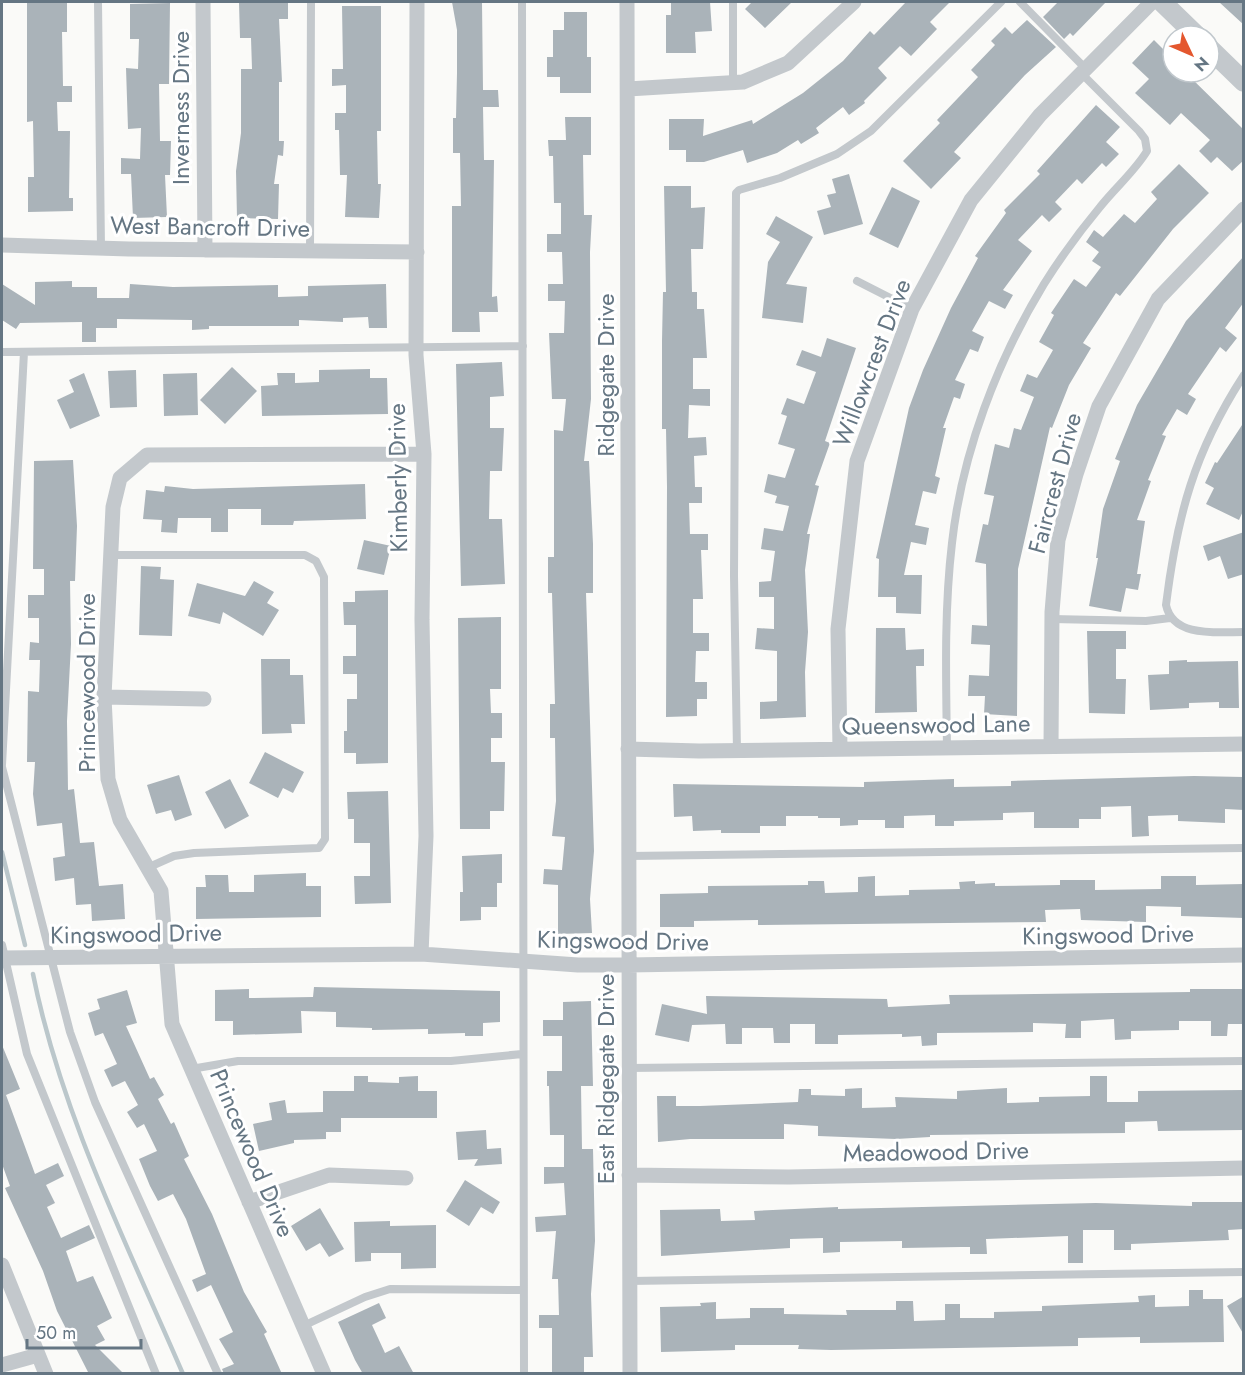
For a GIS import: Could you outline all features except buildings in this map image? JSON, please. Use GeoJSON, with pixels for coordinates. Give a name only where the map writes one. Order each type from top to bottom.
{"type":"FeatureCollection","features":[{"type":"Feature","properties":{"kind":"street","name":"Inverness Drive"},"geometry":{"type":"LineString","coordinates":[[203,2],[205,250]]}},
{"type":"Feature","properties":{"kind":"street","name":"Kimberly Drive"},"geometry":{"type":"LineString","coordinates":[[417,2],[416,348],[424,454],[422,620],[426,836],[421,954]]}},
{"type":"Feature","properties":{"kind":"street","name":"Ridgegate Drive"},"geometry":{"type":"LineString","coordinates":[[627,2],[628,749]]}},
{"type":"Feature","properties":{"kind":"street"},"geometry":{"type":"LineString","coordinates":[[628,89],[743,82],[788,63],[854,2]]}},
{"type":"Feature","properties":{"kind":"street","name":"Willowcrest Drive"},"geometry":{"type":"LineString","coordinates":[[840,749],[838,629],[856,461],[912,309],[971,200],[1040,115],[1152,2]]}},
{"type":"Feature","properties":{"kind":"street"},"geometry":{"type":"LineString","coordinates":[[1161,2],[1184,24]]}},
{"type":"Feature","properties":{"kind":"street"},"geometry":{"type":"LineString","coordinates":[[1221,60],[1244,82]]}},
{"type":"Feature","properties":{"kind":"street","name":"Faircrest Drive"},"geometry":{"type":"LineString","coordinates":[[1051,746],[1052,619],[1058,540],[1076,474],[1099,406],[1158,299],[1244,209]]}},
{"type":"Feature","properties":{"kind":"street","name":"West Bancroft Drive"},"geometry":{"type":"LineString","coordinates":[[2,245],[417,252]]}},
{"type":"Feature","properties":{"kind":"street","name":"Princewood Drive"},"geometry":{"type":"LineString","coordinates":[[324,1374],[301,1326],[172,1024],[161,891],[120,820],[108,779],[104,697],[113,507],[120,478],[147,455],[424,454]]}},
{"type":"Feature","properties":{"kind":"street"},"geometry":{"type":"LineString","coordinates":[[104,697],[204,699]]}},
{"type":"Feature","properties":{"kind":"street","name":"Queenswood Lane"},"geometry":{"type":"LineString","coordinates":[[628,749],[737,751],[1244,744]]}},
{"type":"Feature","properties":{"kind":"street","name":"East Ridgegate Drive"},"geometry":{"type":"LineString","coordinates":[[628,749],[630,1374]]}},
{"type":"Feature","properties":{"kind":"street","name":"Kingswood Drive"},"geometry":{"type":"LineString","coordinates":[[3,954],[53,958],[421,954],[628,965],[1244,955]]}},
{"type":"Feature","properties":{"kind":"street","name":"Meadowood Drive"},"geometry":{"type":"LineString","coordinates":[[629,1175],[800,1176],[1244,1168]]}},
{"type":"Feature","properties":{"kind":"street"},"geometry":{"type":"LineString","coordinates":[[249,1202],[328,1175],[406,1178]]}},
{"type":"Feature","properties":{"kind":"street"},"geometry":{"type":"LineString","coordinates":[[2,1265],[46,1374]]}},
{"type":"Feature","properties":{"kind":"street"},"geometry":{"type":"LineString","coordinates":[[2,1365],[38,1355]]}},
{"type":"Feature","properties":{"kind":"lane"},"geometry":{"type":"LineString","coordinates":[[98,2],[101,248]]}},
{"type":"Feature","properties":{"kind":"lane"},"geometry":{"type":"LineString","coordinates":[[310,251],[311,2]]}},
{"type":"Feature","properties":{"kind":"lane"},"geometry":{"type":"LineString","coordinates":[[522,2],[521,961],[524,1374]]}},
{"type":"Feature","properties":{"kind":"lane"},"geometry":{"type":"LineString","coordinates":[[733,83],[734,2]]}},
{"type":"Feature","properties":{"kind":"lane"},"geometry":{"type":"LineString","coordinates":[[737,751],[734,576],[736,193],[837,154],[871,130],[1001,2]]}},
{"type":"Feature","properties":{"kind":"lane"},"geometry":{"type":"LineString","coordinates":[[947,748],[946,632],[952,543],[962,488],[982,416],[1023,321],[1053,271],[1099,207],[1147,151],[1145,139],[1139,131],[1020,2]]}},
{"type":"Feature","properties":{"kind":"lane"},"geometry":{"type":"LineString","coordinates":[[857,281],[912,309]]}},
{"type":"Feature","properties":{"kind":"lane"},"geometry":{"type":"LineString","coordinates":[[2,352],[523,346]]}},
{"type":"Feature","properties":{"kind":"lane"},"geometry":{"type":"LineString","coordinates":[[24,352],[2,766],[53,958],[70,1032],[95,1102],[218,1374]]}},
{"type":"Feature","properties":{"kind":"lane"},"geometry":{"type":"LineString","coordinates":[[1244,375],[1206,439],[1190,479],[1180,517],[1166,605],[1170,618],[1184,628],[1244,632]]}},
{"type":"Feature","properties":{"kind":"lane"},"geometry":{"type":"LineString","coordinates":[[111,555],[304,555],[316,561],[324,577],[325,839],[319,848],[195,853],[174,856],[147,868]]}},
{"type":"Feature","properties":{"kind":"lane"},"geometry":{"type":"LineString","coordinates":[[1052,619],[1146,621],[1170,618]]}},
{"type":"Feature","properties":{"kind":"lane"},"geometry":{"type":"LineString","coordinates":[[627,856],[1244,848]]}},
{"type":"Feature","properties":{"kind":"lane"},"geometry":{"type":"LineString","coordinates":[[3,954],[27,1054],[156,1374]]}},
{"type":"Feature","properties":{"kind":"lane"},"geometry":{"type":"LineString","coordinates":[[191,1069],[238,1061],[451,1061],[522,1054]]}},
{"type":"Feature","properties":{"kind":"lane"},"geometry":{"type":"LineString","coordinates":[[628,1068],[1244,1061]]}},
{"type":"Feature","properties":{"kind":"lane"},"geometry":{"type":"LineString","coordinates":[[629,1281],[1244,1272]]}},
{"type":"Feature","properties":{"kind":"lane"},"geometry":{"type":"LineString","coordinates":[[301,1326],[365,1297],[390,1289],[523,1290]]}},
{"type":"Feature","properties":{"kind":"waterway"},"geometry":{"type":"LineString","coordinates":[[2,852],[25,945]]}},
{"type":"Feature","properties":{"kind":"waterway"},"geometry":{"type":"LineString","coordinates":[[33,974],[45,1026],[78,1128],[118,1227],[183,1374]]}}]}
